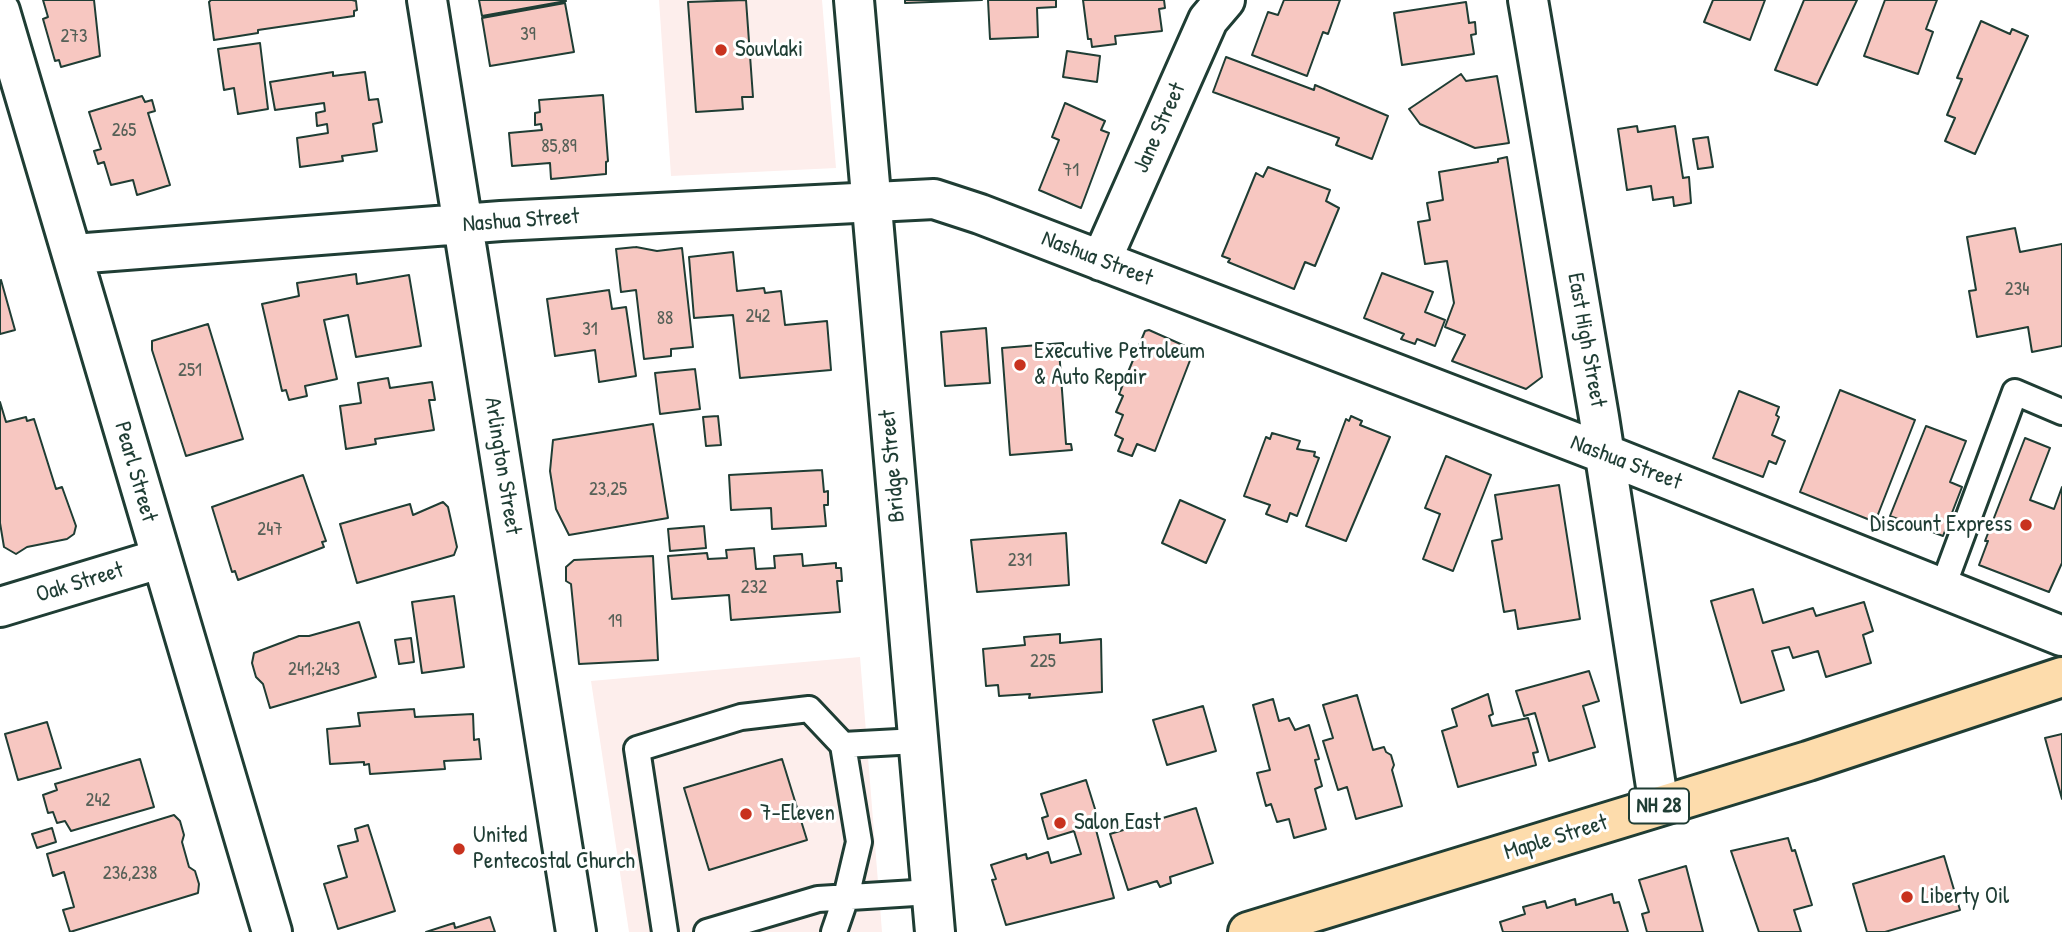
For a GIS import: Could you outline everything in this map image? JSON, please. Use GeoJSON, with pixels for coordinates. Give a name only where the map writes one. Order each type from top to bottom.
{"type":"FeatureCollection","features":[{"type":"Feature","properties":{"kind":"main road","name":"Maple Street"},"geometry":{"type":"LineString","coordinates":[[1248,932],[1833,753],[2062,677]]}},
{"type":"Feature","properties":{"kind":"street","name":"Arlington Street"},"geometry":{"type":"LineString","coordinates":[[427,0],[576,932]]}},
{"type":"Feature","properties":{"kind":"street","name":"Bridge Street"},"geometry":{"type":"LineString","coordinates":[[854,0],[869,201],[935,932]]}},
{"type":"Feature","properties":{"kind":"street","name":"Jane Street"},"geometry":{"type":"LineString","coordinates":[[1101,261],[1208,20],[1224,0]]}},
{"type":"Feature","properties":{"kind":"street","name":"East High Street"},"geometry":{"type":"LineString","coordinates":[[1528,0],[1605,454],[1660,806]]}},
{"type":"Feature","properties":{"kind":"street","name":"Pearl Street"},"geometry":{"type":"LineString","coordinates":[[0,12],[74,254],[159,559],[272,932]]}},
{"type":"Feature","properties":{"kind":"street","name":"Nashua Street"},"geometry":{"type":"LineString","coordinates":[[74,254],[463,225],[916,198],[952,204],[1605,454],[1942,589],[2056,627]]}},
{"type":"Feature","properties":{"kind":"street","name":"Oak Street"},"geometry":{"type":"LineString","coordinates":[[0,607],[159,559]]}},
{"type":"Feature","properties":{"kind":"lane"},"geometry":{"type":"LineString","coordinates":[[1942,589],[2015,392],[2062,412]]}},
{"type":"Feature","properties":{"kind":"lane"},"geometry":{"type":"LineString","coordinates":[[665,932],[637,750],[741,717],[809,709],[843,746],[859,842],[846,897],[834,932]]}},
{"type":"Feature","properties":{"kind":"lane"},"geometry":{"type":"LineString","coordinates":[[843,746],[917,741]]}},
{"type":"Feature","properties":{"kind":"lane"},"geometry":{"type":"LineString","coordinates":[[707,932],[818,899],[931,892]]}},
{"type":"Feature","properties":{"kind":"shaded area"},"geometry":{"type":"Polygon","coordinates":[[[659,0],[822,0],[836,168],[671,176],[659,0]]]}},
{"type":"Feature","properties":{"kind":"shaded area"},"geometry":{"type":"Polygon","coordinates":[[[860,657],[882,932],[629,932],[591,681],[860,657]]]}},
{"type":"Feature","properties":{"kind":"building"},"geometry":{"type":"Polygon","coordinates":[[[43,0],[94,0],[100,56],[61,67],[59,60],[55,61],[43,19],[48,17],[43,0]]]}},
{"type":"Feature","properties":{"kind":"building"},"geometry":{"type":"Polygon","coordinates":[[[352,0],[356,1],[357,10],[354,11],[354,16],[258,30],[258,33],[214,40],[209,2],[352,0]]]}},
{"type":"Feature","properties":{"kind":"building"},"geometry":{"type":"Polygon","coordinates":[[[479,0],[565,0],[566,1],[482,16],[479,0]]]}},
{"type":"Feature","properties":{"kind":"building","name":"Souvlaki"},"geometry":{"type":"Polygon","coordinates":[[[746,0],[753,97],[742,97],[743,109],[696,112],[688,2],[746,0]]]}},
{"type":"Feature","properties":{"kind":"building"},"geometry":{"type":"Polygon","coordinates":[[[905,0],[982,0],[905,3],[905,0]]]}},
{"type":"Feature","properties":{"kind":"building"},"geometry":{"type":"Polygon","coordinates":[[[988,0],[1056,0],[1056,7],[1037,8],[1038,37],[990,39],[988,0]]]}},
{"type":"Feature","properties":{"kind":"building"},"geometry":{"type":"Polygon","coordinates":[[[1083,0],[1164,0],[1165,8],[1159,9],[1162,31],[1115,36],[1116,44],[1092,47],[1091,39],[1088,39],[1083,0]]]}},
{"type":"Feature","properties":{"kind":"building"},"geometry":{"type":"Polygon","coordinates":[[[1284,0],[1340,0],[1328,34],[1323,32],[1307,76],[1252,55],[1268,12],[1278,15],[1284,0]]]}},
{"type":"Feature","properties":{"kind":"building"},"geometry":{"type":"Polygon","coordinates":[[[1713,0],[1765,0],[1750,40],[1704,22],[1713,0]]]}},
{"type":"Feature","properties":{"kind":"building"},"geometry":{"type":"Polygon","coordinates":[[[1804,0],[1857,0],[1817,85],[1775,70],[1804,0]]]}},
{"type":"Feature","properties":{"kind":"building"},"geometry":{"type":"Polygon","coordinates":[[[1885,0],[1937,0],[1926,29],[1933,32],[1918,74],[1864,56],[1885,0]]]}},
{"type":"Feature","properties":{"kind":"building"},"geometry":{"type":"Polygon","coordinates":[[[1466,2],[1469,23],[1475,22],[1476,34],[1471,35],[1474,54],[1402,65],[1394,13],[1466,2]]]}},
{"type":"Feature","properties":{"kind":"building"},"geometry":{"type":"Polygon","coordinates":[[[565,3],[574,52],[490,66],[482,18],[565,3]]]}},
{"type":"Feature","properties":{"kind":"building"},"geometry":{"type":"Polygon","coordinates":[[[1981,21],[2010,34],[2012,29],[2028,36],[1975,154],[1945,141],[1955,118],[1947,115],[1962,79],[1957,78],[1981,21]]]}},
{"type":"Feature","properties":{"kind":"building"},"geometry":{"type":"Polygon","coordinates":[[[260,43],[268,109],[238,114],[234,88],[224,90],[218,49],[260,43]]]}},
{"type":"Feature","properties":{"kind":"building"},"geometry":{"type":"Polygon","coordinates":[[[1067,51],[1100,56],[1097,82],[1063,77],[1067,51]]]}},
{"type":"Feature","properties":{"kind":"building"},"geometry":{"type":"Polygon","coordinates":[[[1226,57],[1314,90],[1315,85],[1388,116],[1372,159],[1336,145],[1339,138],[1213,92],[1226,57]]]}},
{"type":"Feature","properties":{"kind":"building"},"geometry":{"type":"Polygon","coordinates":[[[333,72],[333,76],[365,72],[369,100],[378,99],[382,122],[373,124],[377,151],[342,156],[343,161],[300,167],[297,138],[328,133],[327,124],[317,126],[316,113],[325,111],[324,103],[275,110],[270,82],[333,72]]]}},
{"type":"Feature","properties":{"kind":"building"},"geometry":{"type":"Polygon","coordinates":[[[1461,74],[1466,81],[1497,76],[1509,143],[1475,148],[1420,124],[1409,109],[1461,74]]]}},
{"type":"Feature","properties":{"kind":"building"},"geometry":{"type":"Polygon","coordinates":[[[603,95],[608,161],[606,174],[551,179],[550,163],[512,166],[509,133],[542,130],[541,124],[535,125],[535,113],[540,112],[539,100],[603,95]]]}},
{"type":"Feature","properties":{"kind":"building"},"geometry":{"type":"Polygon","coordinates":[[[142,96],[145,102],[152,100],[155,111],[148,113],[170,185],[137,195],[133,180],[111,185],[104,162],[98,164],[94,151],[101,149],[89,112],[142,96]]]}},
{"type":"Feature","properties":{"kind":"building"},"geometry":{"type":"Polygon","coordinates":[[[1065,103],[1105,121],[1101,130],[1109,133],[1081,208],[1039,190],[1059,140],[1052,137],[1065,103]]]}},
{"type":"Feature","properties":{"kind":"building"},"geometry":{"type":"Polygon","coordinates":[[[1637,126],[1638,132],[1675,126],[1683,178],[1689,177],[1691,203],[1674,206],[1673,197],[1653,200],[1651,186],[1627,190],[1618,129],[1637,126]]]}},
{"type":"Feature","properties":{"kind":"building"},"geometry":{"type":"Polygon","coordinates":[[[1708,137],[1713,167],[1698,169],[1693,139],[1708,137]]]}},
{"type":"Feature","properties":{"kind":"building"},"geometry":{"type":"Polygon","coordinates":[[[1507,157],[1542,377],[1526,389],[1452,361],[1465,335],[1445,327],[1454,303],[1447,261],[1425,264],[1418,222],[1430,220],[1427,203],[1443,200],[1439,172],[1498,162],[1498,159],[1507,157]]]}},
{"type":"Feature","properties":{"kind":"building"},"geometry":{"type":"Polygon","coordinates":[[[1268,167],[1330,190],[1326,201],[1339,208],[1315,266],[1305,262],[1294,289],[1228,262],[1230,259],[1222,256],[1256,173],[1263,177],[1268,167]]]}},
{"type":"Feature","properties":{"kind":"building"},"geometry":{"type":"Polygon","coordinates":[[[2015,228],[2020,252],[2062,244],[2062,346],[2032,352],[2028,327],[1977,337],[1969,291],[1976,290],[1967,237],[2015,228]]]}},
{"type":"Feature","properties":{"kind":"building"},"geometry":{"type":"Polygon","coordinates":[[[636,247],[657,251],[682,248],[693,347],[671,349],[671,356],[644,359],[636,290],[621,292],[616,249],[636,247]]]}},
{"type":"Feature","properties":{"kind":"building"},"geometry":{"type":"Polygon","coordinates":[[[733,252],[737,291],[764,288],[765,293],[781,291],[785,325],[827,321],[831,370],[740,378],[733,315],[694,318],[689,257],[733,252]]]}},
{"type":"Feature","properties":{"kind":"building"},"geometry":{"type":"Polygon","coordinates":[[[1382,273],[1433,292],[1425,312],[1445,320],[1435,346],[1417,339],[1415,344],[1401,339],[1404,334],[1364,318],[1382,273]]]}},
{"type":"Feature","properties":{"kind":"building"},"geometry":{"type":"Polygon","coordinates":[[[356,274],[357,284],[409,275],[421,346],[356,357],[348,315],[324,320],[337,379],[305,386],[307,396],[289,400],[286,390],[282,391],[262,304],[299,296],[297,283],[356,274]]]}},
{"type":"Feature","properties":{"kind":"building"},"geometry":{"type":"Polygon","coordinates":[[[0,281],[15,330],[0,334],[0,281]]]}},
{"type":"Feature","properties":{"kind":"building"},"geometry":{"type":"Polygon","coordinates":[[[609,290],[612,309],[626,307],[636,376],[599,382],[595,350],[555,356],[547,299],[609,290]]]}},
{"type":"Feature","properties":{"kind":"building"},"geometry":{"type":"Polygon","coordinates":[[[208,324],[243,439],[186,456],[152,350],[152,341],[208,324]]]}},
{"type":"Feature","properties":{"kind":"building","name":"Executive Petroleum & Auto Repair"},"geometry":{"type":"Polygon","coordinates":[[[986,328],[990,383],[945,386],[941,332],[986,328]]]}},
{"type":"Feature","properties":{"kind":"building"},"geometry":{"type":"Polygon","coordinates":[[[1149,330],[1194,350],[1155,451],[1137,444],[1132,456],[1118,451],[1123,439],[1115,435],[1123,415],[1116,412],[1123,396],[1119,394],[1145,331],[1149,330]]]}},
{"type":"Feature","properties":{"kind":"building"},"geometry":{"type":"Polygon","coordinates":[[[1063,343],[1063,349],[1059,350],[1066,444],[1071,444],[1072,450],[1010,455],[1002,348],[1063,343]]]}},
{"type":"Feature","properties":{"kind":"building"},"geometry":{"type":"Polygon","coordinates":[[[695,369],[700,409],[660,414],[655,373],[695,369]]]}},
{"type":"Feature","properties":{"kind":"building"},"geometry":{"type":"Polygon","coordinates":[[[388,378],[390,388],[432,382],[435,400],[429,400],[434,430],[375,439],[376,444],[346,449],[340,406],[361,403],[358,383],[388,378]]]}},
{"type":"Feature","properties":{"kind":"building"},"geometry":{"type":"Polygon","coordinates":[[[1840,390],[1915,420],[1875,522],[1800,492],[1840,390]]]}},
{"type":"Feature","properties":{"kind":"building"},"geometry":{"type":"Polygon","coordinates":[[[1739,391],[1779,407],[1776,415],[1779,417],[1772,435],[1785,441],[1776,464],[1769,461],[1763,477],[1713,458],[1739,391]]]}},
{"type":"Feature","properties":{"kind":"building"},"geometry":{"type":"Polygon","coordinates":[[[0,402],[6,422],[26,417],[27,421],[34,419],[56,489],[62,487],[76,526],[74,534],[67,539],[27,547],[16,554],[4,547],[0,523],[0,402]]]}},
{"type":"Feature","properties":{"kind":"building"},"geometry":{"type":"Polygon","coordinates":[[[718,416],[721,445],[706,446],[703,417],[718,416]]]}},
{"type":"Feature","properties":{"kind":"building"},"geometry":{"type":"Polygon","coordinates":[[[1351,416],[1362,421],[1360,425],[1390,437],[1346,541],[1306,526],[1346,419],[1349,421],[1351,416]]]}},
{"type":"Feature","properties":{"kind":"building"},"geometry":{"type":"Polygon","coordinates":[[[653,424],[668,518],[569,535],[556,509],[550,471],[553,440],[653,424]]]}},
{"type":"Feature","properties":{"kind":"building"},"geometry":{"type":"Polygon","coordinates":[[[1926,426],[1966,441],[1950,482],[1962,487],[1943,536],[1890,516],[1926,426]]]}},
{"type":"Feature","properties":{"kind":"building"},"geometry":{"type":"Polygon","coordinates":[[[1272,433],[1300,441],[1297,449],[1315,452],[1314,456],[1319,458],[1297,516],[1290,513],[1287,522],[1266,514],[1270,505],[1244,496],[1266,437],[1270,439],[1272,433]]]}},
{"type":"Feature","properties":{"kind":"building","name":"Discount Express"},"geometry":{"type":"Polygon","coordinates":[[[2025,438],[2050,448],[2030,500],[2054,509],[2062,487],[2062,563],[2049,592],[1979,565],[1988,541],[1985,541],[2025,438]]]}},
{"type":"Feature","properties":{"kind":"building"},"geometry":{"type":"Polygon","coordinates":[[[1446,456],[1491,475],[1453,571],[1423,559],[1440,514],[1425,508],[1446,456]]]}},
{"type":"Feature","properties":{"kind":"building"},"geometry":{"type":"Polygon","coordinates":[[[822,470],[824,492],[828,491],[828,505],[824,505],[826,526],[772,529],[771,508],[731,510],[729,475],[822,470]]]}},
{"type":"Feature","properties":{"kind":"building"},"geometry":{"type":"Polygon","coordinates":[[[303,475],[326,541],[322,542],[324,547],[238,580],[235,571],[232,572],[212,507],[303,475]]]}},
{"type":"Feature","properties":{"kind":"building"},"geometry":{"type":"Polygon","coordinates":[[[1559,485],[1580,619],[1518,629],[1515,610],[1504,612],[1492,541],[1502,539],[1495,495],[1559,485]]]}},
{"type":"Feature","properties":{"kind":"building"},"geometry":{"type":"Polygon","coordinates":[[[1180,500],[1225,520],[1206,563],[1162,543],[1180,500]]]}},
{"type":"Feature","properties":{"kind":"building"},"geometry":{"type":"Polygon","coordinates":[[[443,502],[448,507],[457,547],[454,555],[357,583],[340,524],[410,504],[413,515],[443,502]]]}},
{"type":"Feature","properties":{"kind":"building"},"geometry":{"type":"Polygon","coordinates":[[[704,526],[706,548],[670,551],[668,529],[704,526]]]}},
{"type":"Feature","properties":{"kind":"building"},"geometry":{"type":"Polygon","coordinates":[[[1066,533],[1069,585],[977,592],[971,540],[1066,533]]]}},
{"type":"Feature","properties":{"kind":"building"},"geometry":{"type":"Polygon","coordinates":[[[754,548],[756,569],[775,568],[774,556],[802,554],[803,566],[836,563],[836,568],[841,568],[842,581],[837,581],[840,612],[731,620],[729,595],[672,599],[668,556],[707,553],[708,559],[727,558],[726,550],[754,548]]]}},
{"type":"Feature","properties":{"kind":"building"},"geometry":{"type":"Polygon","coordinates":[[[653,556],[658,660],[579,664],[571,584],[566,581],[566,567],[574,560],[653,556]]]}},
{"type":"Feature","properties":{"kind":"building"},"geometry":{"type":"Polygon","coordinates":[[[1753,589],[1763,623],[1813,608],[1816,616],[1864,602],[1873,631],[1863,635],[1871,663],[1826,677],[1818,651],[1793,658],[1789,647],[1772,651],[1784,690],[1741,703],[1711,601],[1753,589]]]}},
{"type":"Feature","properties":{"kind":"building"},"geometry":{"type":"Polygon","coordinates":[[[454,596],[464,667],[422,673],[412,602],[454,596]]]}},
{"type":"Feature","properties":{"kind":"building"},"geometry":{"type":"Polygon","coordinates":[[[359,622],[376,677],[270,708],[263,684],[256,677],[252,663],[254,653],[299,636],[309,636],[359,622]]]}},
{"type":"Feature","properties":{"kind":"building"},"geometry":{"type":"Polygon","coordinates":[[[1060,634],[1060,643],[1101,639],[1102,692],[1029,698],[1030,694],[999,696],[998,685],[986,686],[983,649],[1025,645],[1024,637],[1060,634]]]}},
{"type":"Feature","properties":{"kind":"building"},"geometry":{"type":"Polygon","coordinates":[[[411,638],[414,662],[399,664],[395,640],[411,638]]]}},
{"type":"Feature","properties":{"kind":"building"},"geometry":{"type":"Polygon","coordinates":[[[1589,671],[1599,701],[1583,706],[1595,747],[1549,761],[1535,713],[1524,716],[1516,691],[1589,671]]]}},
{"type":"Feature","properties":{"kind":"building"},"geometry":{"type":"Polygon","coordinates":[[[1488,694],[1493,714],[1489,716],[1492,726],[1528,718],[1538,752],[1533,753],[1536,765],[1458,787],[1442,731],[1457,726],[1452,709],[1488,694]]]}},
{"type":"Feature","properties":{"kind":"building"},"geometry":{"type":"Polygon","coordinates":[[[1357,695],[1373,750],[1384,747],[1391,755],[1394,765],[1392,770],[1402,806],[1356,819],[1347,787],[1338,790],[1323,741],[1333,738],[1323,705],[1357,695]]]}},
{"type":"Feature","properties":{"kind":"building"},"geometry":{"type":"Polygon","coordinates":[[[1273,699],[1279,721],[1289,718],[1295,730],[1309,725],[1319,759],[1315,760],[1322,786],[1315,789],[1326,829],[1294,838],[1289,819],[1277,822],[1271,804],[1266,806],[1257,773],[1270,770],[1253,705],[1273,699]]]}},
{"type":"Feature","properties":{"kind":"building"},"geometry":{"type":"Polygon","coordinates":[[[1203,706],[1216,751],[1167,765],[1153,720],[1203,706]]]}},
{"type":"Feature","properties":{"kind":"building"},"geometry":{"type":"Polygon","coordinates":[[[414,709],[415,717],[473,714],[474,740],[479,739],[481,759],[444,761],[445,769],[370,774],[369,764],[364,765],[364,762],[330,764],[327,729],[360,726],[358,713],[414,709]]]}},
{"type":"Feature","properties":{"kind":"building"},"geometry":{"type":"Polygon","coordinates":[[[47,722],[61,768],[18,780],[5,734],[47,722]]]}},
{"type":"Feature","properties":{"kind":"building"},"geometry":{"type":"Polygon","coordinates":[[[2062,734],[2062,799],[2045,738],[2062,734]]]}},
{"type":"Feature","properties":{"kind":"building"},"geometry":{"type":"Polygon","coordinates":[[[140,759],[154,807],[71,831],[65,821],[57,823],[53,812],[48,813],[43,795],[57,790],[55,784],[140,759]]]}},
{"type":"Feature","properties":{"kind":"building","name":"7-Eleven"},"geometry":{"type":"Polygon","coordinates":[[[782,759],[807,840],[709,870],[684,788],[782,759]]]}},
{"type":"Feature","properties":{"kind":"building"},"geometry":{"type":"Polygon","coordinates":[[[1086,780],[1100,825],[1095,826],[1114,898],[1006,925],[992,880],[996,879],[991,865],[1026,854],[1027,859],[1048,852],[1051,863],[1081,854],[1074,831],[1048,839],[1042,818],[1048,816],[1041,794],[1086,780]]]}},
{"type":"Feature","properties":{"kind":"building"},"geometry":{"type":"Polygon","coordinates":[[[1196,808],[1213,863],[1170,877],[1171,883],[1160,887],[1157,881],[1128,890],[1110,834],[1196,808]]]}},
{"type":"Feature","properties":{"kind":"building"},"geometry":{"type":"Polygon","coordinates":[[[174,815],[180,821],[189,867],[195,871],[199,884],[198,893],[70,932],[63,910],[74,907],[64,872],[53,876],[47,854],[174,815]]]}},
{"type":"Feature","properties":{"kind":"building"},"geometry":{"type":"Polygon","coordinates":[[[368,825],[395,911],[338,929],[324,884],[347,877],[338,846],[358,841],[355,829],[368,825]]]}},
{"type":"Feature","properties":{"kind":"building"},"geometry":{"type":"Polygon","coordinates":[[[52,828],[56,842],[37,848],[32,834],[52,828]]]}},
{"type":"Feature","properties":{"kind":"building"},"geometry":{"type":"Polygon","coordinates":[[[1788,838],[1792,851],[1795,850],[1812,905],[1794,910],[1801,932],[1759,932],[1731,851],[1788,838]]]}},
{"type":"Feature","properties":{"kind":"building","name":"Liberty Oil"},"geometry":{"type":"Polygon","coordinates":[[[1944,856],[1960,910],[1885,932],[1867,932],[1853,884],[1944,856]]]}},
{"type":"Feature","properties":{"kind":"building"},"geometry":{"type":"Polygon","coordinates":[[[1686,866],[1703,932],[1647,932],[1642,914],[1649,912],[1639,880],[1686,866]]]}},
{"type":"Feature","properties":{"kind":"building"},"geometry":{"type":"Polygon","coordinates":[[[1612,894],[1614,903],[1619,902],[1628,932],[1503,932],[1500,922],[1525,914],[1523,907],[1545,901],[1547,908],[1575,899],[1576,905],[1612,894]]]}},
{"type":"Feature","properties":{"kind":"building"},"geometry":{"type":"Polygon","coordinates":[[[490,917],[495,932],[426,932],[454,923],[455,928],[490,917]]]}},
{"type":"Feature","properties":{"kind":"place","name":"Souvlaki"},"geometry":{"type":"Point","coordinates":[721,50]}},
{"type":"Feature","properties":{"kind":"place","name":"Executive Petroleum & Auto Repair"},"geometry":{"type":"Point","coordinates":[1020,365]}},
{"type":"Feature","properties":{"kind":"place","name":"Discount Express"},"geometry":{"type":"Point","coordinates":[2026,525]}},
{"type":"Feature","properties":{"kind":"place","name":"7-Eleven"},"geometry":{"type":"Point","coordinates":[746,814]}},
{"type":"Feature","properties":{"kind":"place","name":"Salon East"},"geometry":{"type":"Point","coordinates":[1060,823]}},
{"type":"Feature","properties":{"kind":"place","name":"United Pentecostal Church"},"geometry":{"type":"Point","coordinates":[459,849]}},
{"type":"Feature","properties":{"kind":"place","name":"Liberty Oil"},"geometry":{"type":"Point","coordinates":[1907,897]}}]}
